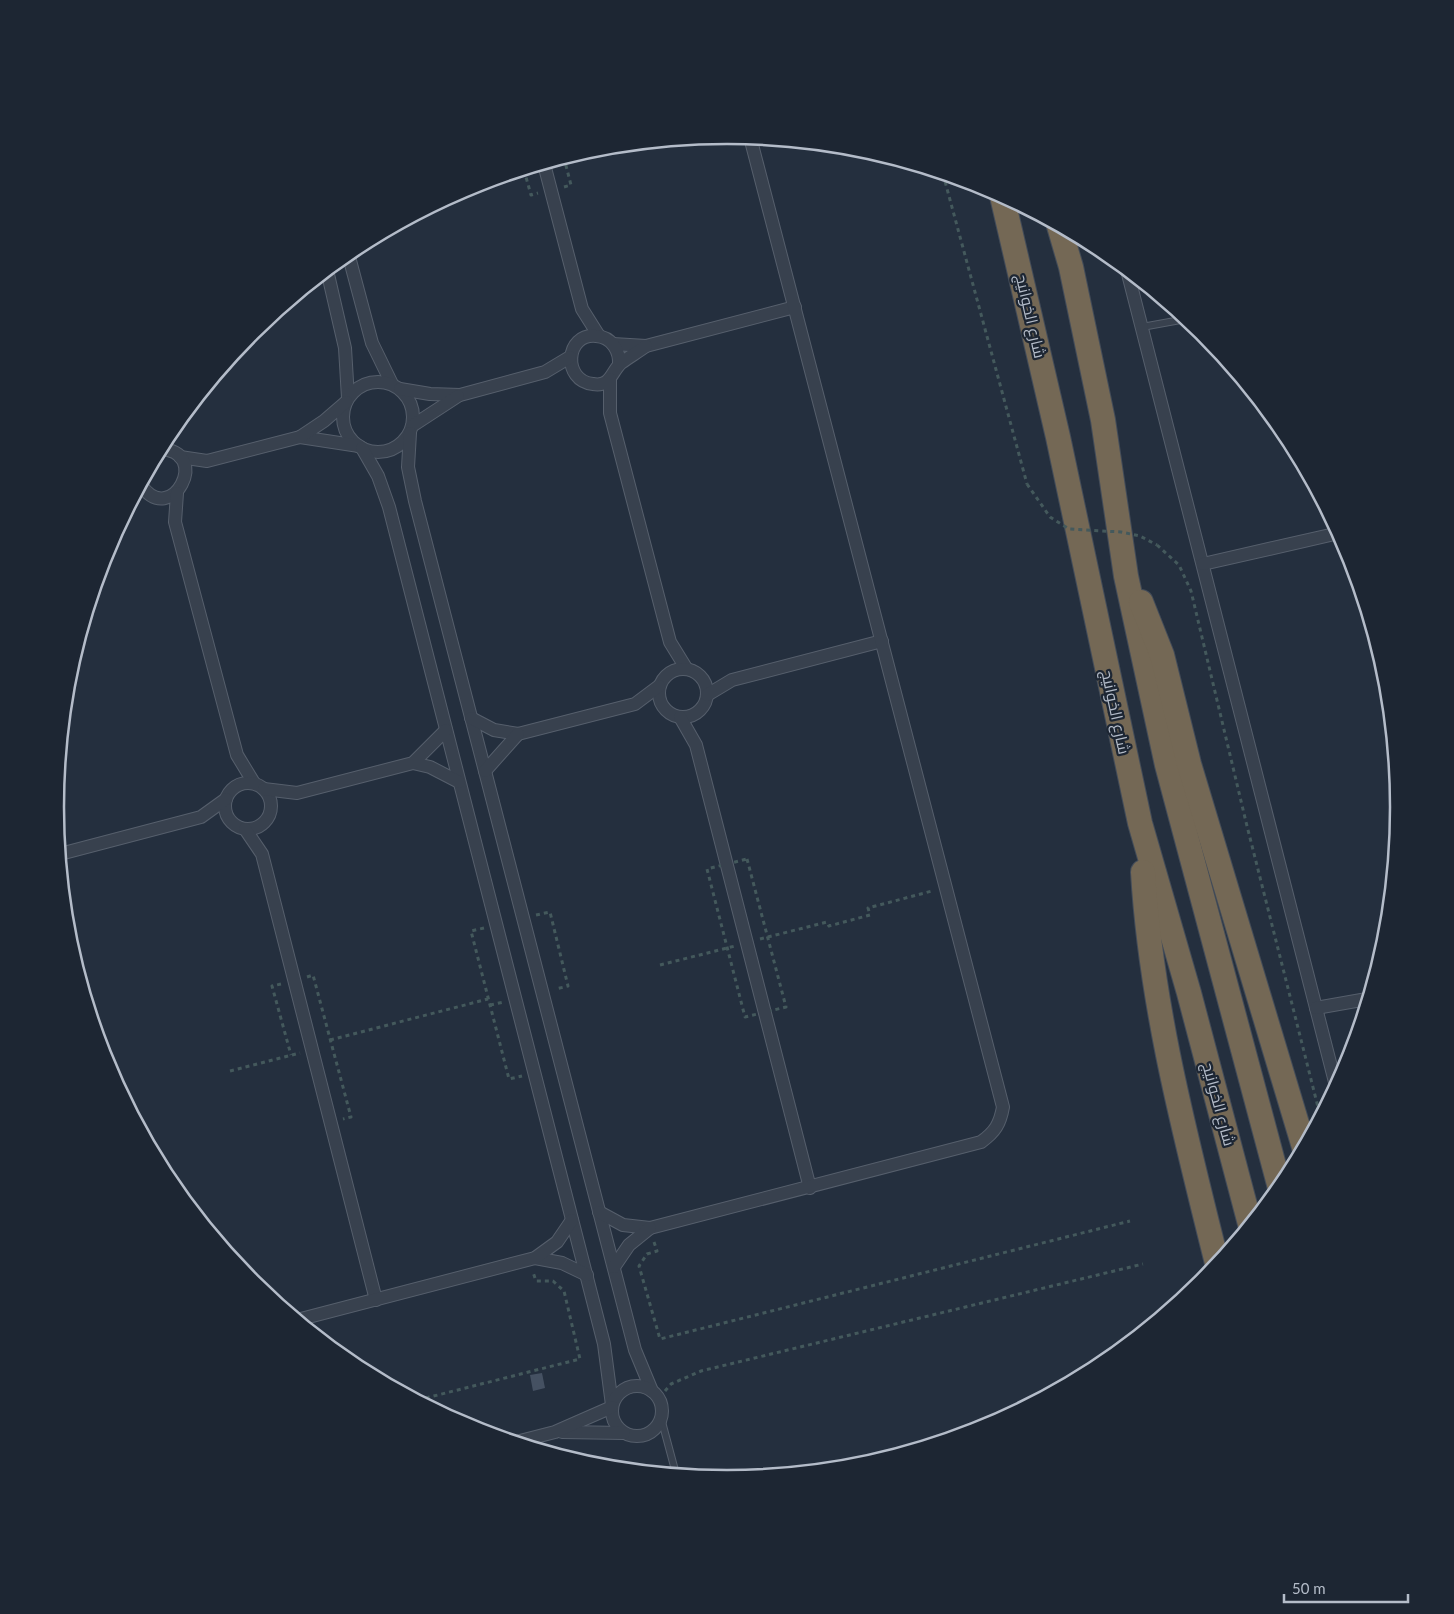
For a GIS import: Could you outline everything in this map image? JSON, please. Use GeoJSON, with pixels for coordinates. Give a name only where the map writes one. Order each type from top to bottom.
{"type":"FeatureCollection","features":[{"type":"Feature","properties":{"kind":"highway","name":"شارع الخوانيج"},"geometry":{"type":"LineString","coordinates":[[1004,205],[1058,436],[1140,823],[1191,1003],[1248,1217]]}},
{"type":"Feature","properties":{"kind":"highway"},"geometry":{"type":"LineString","coordinates":[[1062,235],[1071,267],[1103,420],[1126,576],[1167,765],[1277,1177]]}},
{"type":"Feature","properties":{"kind":"highway"},"geometry":{"type":"LineString","coordinates":[[1126,576],[1152,626],[1162,655],[1189,764],[1302,1138]]}},
{"type":"Feature","properties":{"kind":"highway"},"geometry":{"type":"LineString","coordinates":[[1140,823],[1144,883],[1158,1006],[1182,1126],[1216,1255]]}},
{"type":"Feature","properties":{"kind":"street"},"geometry":{"type":"LineString","coordinates":[[600,1212],[623,1225],[650,1228],[810,1188],[981,1142],[993,1134],[1000,1121],[1003,1107],[752,145]]}},
{"type":"Feature","properties":{"kind":"street"},"geometry":{"type":"LineString","coordinates":[[545,169],[582,309],[599,336],[613,344],[646,346],[795,307]]}},
{"type":"Feature","properties":{"kind":"street"},"geometry":{"type":"LineString","coordinates":[[350,262],[372,343],[396,387],[410,402],[413,410],[408,458],[411,484],[635,1350],[662,1408],[661,1418],[650,1432],[642,1436],[624,1433],[555,1432]]}},
{"type":"Feature","properties":{"kind":"street"},"geometry":{"type":"LineString","coordinates":[[329,277],[345,348],[347,400],[344,419],[345,427],[348,434],[361,447],[378,476],[389,507],[604,1344],[614,1422],[624,1433]]}},
{"type":"Feature","properties":{"kind":"street"},"geometry":{"type":"LineString","coordinates":[[1130,280],[1333,1076]]}},
{"type":"Feature","properties":{"kind":"street"},"geometry":{"type":"LineString","coordinates":[[168,451],[180,457],[207,461],[300,437],[324,421],[360,387],[368,383],[384,382],[396,387],[430,394],[460,395],[544,372],[570,357],[579,341],[582,309]]}},
{"type":"Feature","properties":{"kind":"street"},"geometry":{"type":"LineString","coordinates":[[579,341],[588,336],[599,336]]}},
{"type":"Feature","properties":{"kind":"street"},"geometry":{"type":"LineString","coordinates":[[613,344],[619,354],[619,365]]}},
{"type":"Feature","properties":{"kind":"street"},"geometry":{"type":"LineString","coordinates":[[544,372],[577,377],[592,384],[602,384],[610,379],[619,365],[646,346]]}},
{"type":"Feature","properties":{"kind":"street"},"geometry":{"type":"LineString","coordinates":[[570,357],[572,368],[577,377]]}},
{"type":"Feature","properties":{"kind":"street"},"geometry":{"type":"LineString","coordinates":[[610,379],[610,413],[670,642],[686,668],[702,677],[732,680]]}},
{"type":"Feature","properties":{"kind":"street"},"geometry":{"type":"LineString","coordinates":[[592,384],[610,413]]}},
{"type":"Feature","properties":{"kind":"street"},"geometry":{"type":"LineString","coordinates":[[300,437],[361,447],[375,452],[389,450],[401,444],[411,429],[460,395]]}},
{"type":"Feature","properties":{"kind":"street"},"geometry":{"type":"LineString","coordinates":[[180,457],[185,467],[186,478]]}},
{"type":"Feature","properties":{"kind":"street"},"geometry":{"type":"LineString","coordinates":[[207,461],[186,478],[177,493],[175,522],[237,755],[271,801],[262,854]]}},
{"type":"Feature","properties":{"kind":"street"},"geometry":{"type":"LineString","coordinates":[[145,491],[158,497],[166,497],[177,493]]}},
{"type":"Feature","properties":{"kind":"street"},"geometry":{"type":"LineString","coordinates":[[158,497],[175,522]]}},
{"type":"Feature","properties":{"kind":"street"},"geometry":{"type":"LineString","coordinates":[[1203,564],[1332,535]]}},
{"type":"Feature","properties":{"kind":"street"},"geometry":{"type":"LineString","coordinates":[[696,744],[698,712],[707,695],[732,680],[882,641]]}},
{"type":"Feature","properties":{"kind":"street"},"geometry":{"type":"LineString","coordinates":[[666,675],[670,642]]}},
{"type":"Feature","properties":{"kind":"street"},"geometry":{"type":"LineString","coordinates":[[471,718],[494,730],[518,734],[634,704],[659,686],[666,675],[672,671],[686,668]]}},
{"type":"Feature","properties":{"kind":"street"},"geometry":{"type":"LineString","coordinates":[[702,677],[707,695]]}},
{"type":"Feature","properties":{"kind":"street"},"geometry":{"type":"LineString","coordinates":[[659,686],[660,699],[665,709]]}},
{"type":"Feature","properties":{"kind":"street"},"geometry":{"type":"LineString","coordinates":[[634,704],[665,709],[680,717],[696,744],[810,1188]]}},
{"type":"Feature","properties":{"kind":"street"},"geometry":{"type":"LineString","coordinates":[[680,717],[690,716],[698,712]]}},
{"type":"Feature","properties":{"kind":"street"},"geometry":{"type":"LineString","coordinates":[[413,763],[446,730]]}},
{"type":"Feature","properties":{"kind":"street"},"geometry":{"type":"LineString","coordinates":[[485,771],[518,734]]}},
{"type":"Feature","properties":{"kind":"street"},"geometry":{"type":"LineString","coordinates":[[230,821],[225,810],[237,755]]}},
{"type":"Feature","properties":{"kind":"street"},"geometry":{"type":"LineString","coordinates":[[201,817],[241,784],[297,793],[413,763],[430,767],[459,782]]}},
{"type":"Feature","properties":{"kind":"street"},"geometry":{"type":"LineString","coordinates":[[245,829],[256,828],[297,793]]}},
{"type":"Feature","properties":{"kind":"street"},"geometry":{"type":"LineString","coordinates":[[65,853],[201,817],[230,821],[245,829],[262,854],[376,1300]]}},
{"type":"Feature","properties":{"kind":"street"},"geometry":{"type":"LineString","coordinates":[[1316,1008],[1361,1000]]}},
{"type":"Feature","properties":{"kind":"street"},"geometry":{"type":"LineString","coordinates":[[305,1318],[532,1259],[557,1242],[572,1220]]}},
{"type":"Feature","properties":{"kind":"street"},"geometry":{"type":"LineString","coordinates":[[614,1267],[629,1244],[650,1228]]}},
{"type":"Feature","properties":{"kind":"street"},"geometry":{"type":"LineString","coordinates":[[532,1259],[562,1263],[587,1275]]}},
{"type":"Feature","properties":{"kind":"street"},"geometry":{"type":"LineString","coordinates":[[527,1439],[555,1432],[612,1406],[616,1396],[633,1386],[643,1387],[655,1395]]}},
{"type":"Feature","properties":{"kind":"lane"},"geometry":{"type":"LineString","coordinates":[[1142,327],[1176,319]]}},
{"type":"Feature","properties":{"kind":"lane"},"geometry":{"type":"LineString","coordinates":[[661,1418],[674,1468]]}},
{"type":"Feature","properties":{"kind":"path"},"geometry":{"type":"LineString","coordinates":[[525,175],[530,195]]}},
{"type":"Feature","properties":{"kind":"path"},"geometry":{"type":"LineString","coordinates":[[945,181],[1027,484],[1050,516],[1069,529],[1121,532],[1140,536],[1158,545],[1179,565],[1191,591],[1318,1107]]}},
{"type":"Feature","properties":{"kind":"path"},"geometry":{"type":"LineString","coordinates":[[660,965],[827,922],[829,926],[870,915],[868,908],[946,887]]}},
{"type":"Feature","properties":{"kind":"path"},"geometry":{"type":"LineString","coordinates":[[496,925],[471,931],[488,999],[509,1079],[534,1072]]}},
{"type":"Feature","properties":{"kind":"path"},"geometry":{"type":"LineString","coordinates":[[330,1040],[488,999]]}},
{"type":"Feature","properties":{"kind":"path"},"geometry":{"type":"LineString","coordinates":[[230,1071],[332,1045]]}},
{"type":"Feature","properties":{"kind":"path"},"geometry":{"type":"LineString","coordinates":[[650,1228],[657,1251],[647,1254],[639,1266],[660,1339],[1130,1220]]}},
{"type":"Feature","properties":{"kind":"path"},"geometry":{"type":"LineString","coordinates":[[426,1398],[580,1359],[564,1291],[553,1281],[536,1282],[532,1259]]}},
{"type":"Feature","properties":{"kind":"path"},"geometry":{"type":"LineString","coordinates":[[655,1395],[672,1384],[701,1371],[1143,1264]]}},
{"type":"Feature","properties":{"kind":"building"},"geometry":{"type":"Polygon","coordinates":[[[542,1373],[545,1388],[533,1391],[530,1375],[542,1373]]]}}]}
